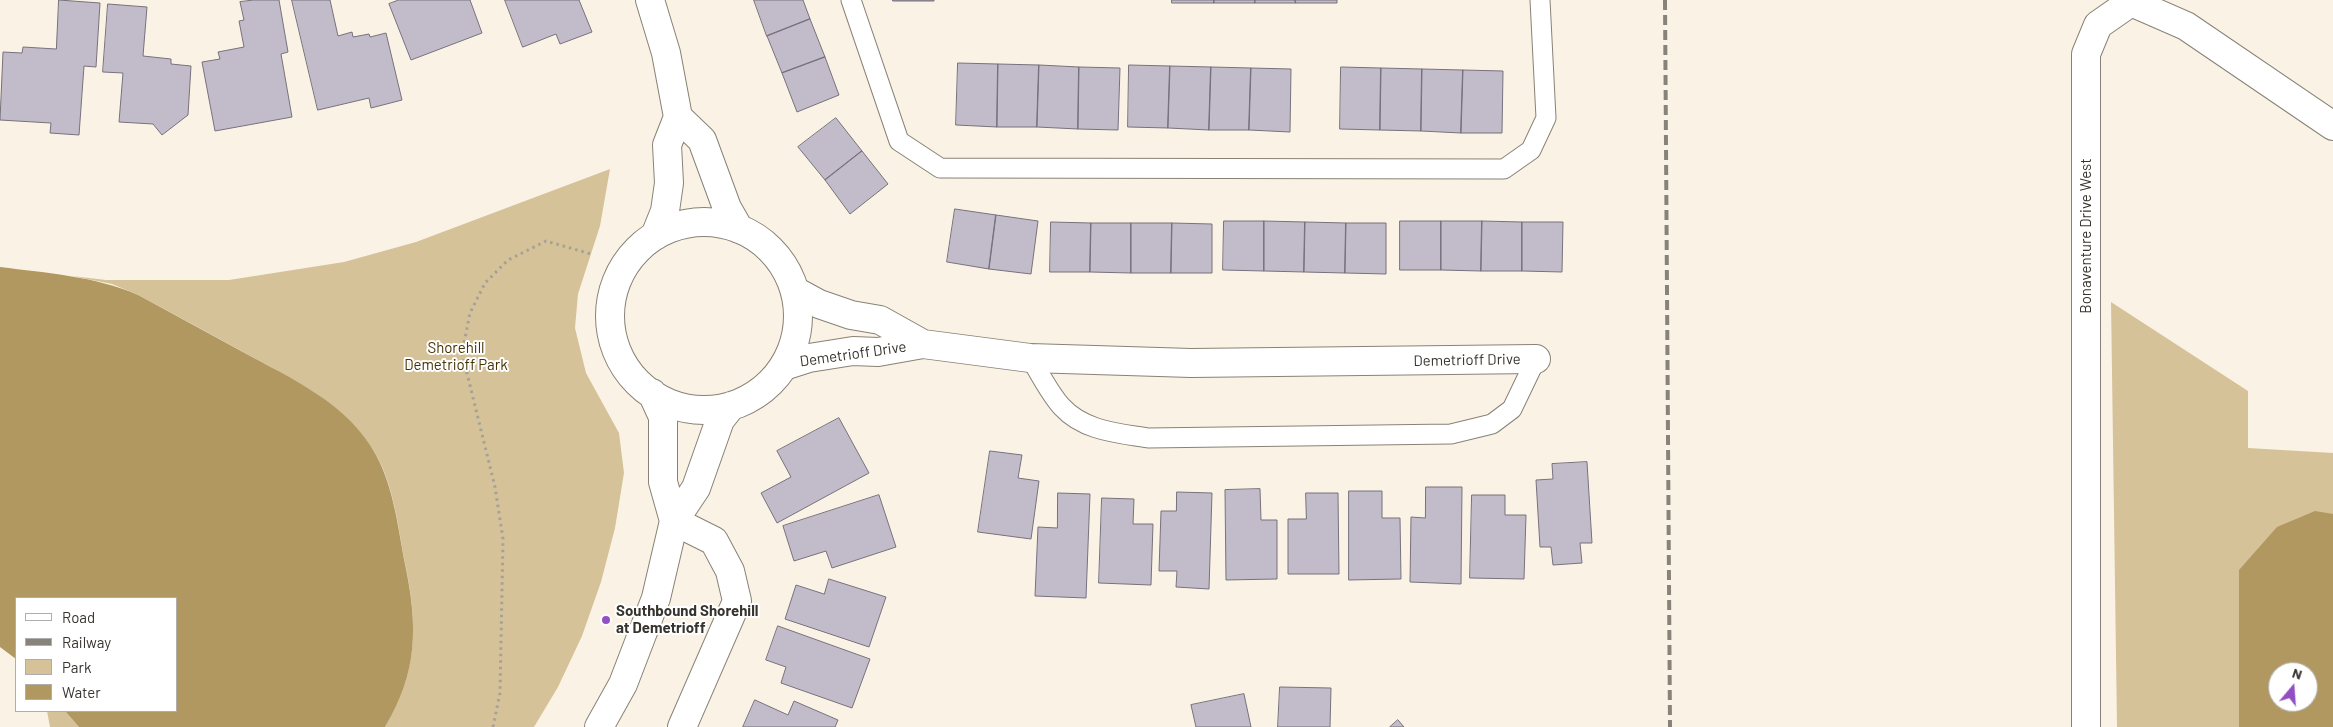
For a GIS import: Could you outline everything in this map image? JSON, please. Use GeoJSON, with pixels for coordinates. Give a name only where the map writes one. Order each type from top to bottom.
{"type":"FeatureCollection","features":[{"type":"Feature","properties":{"kind":"street"},"geometry":{"type":"LineString","coordinates":[[650,0],[666,54],[678,117],[667,145],[670,182],[665,211],[655,236]]}},
{"type":"Feature","properties":{"kind":"street","name":"Bonaventure Drive West"},"geometry":{"type":"LineString","coordinates":[[2086,727],[2086,54],[2098,25],[2131,2],[2186,26],[2333,126]]}},
{"type":"Feature","properties":{"kind":"street"},"geometry":{"type":"LineString","coordinates":[[678,117],[702,140],[727,208],[740,229]]}},
{"type":"Feature","properties":{"kind":"street"},"geometry":{"type":"LineString","coordinates":[[696,222],[725,224],[740,229],[758,239],[774,253],[787,271],[795,290],[798,322],[796,337],[784,366],[776,377],[756,394],[731,406],[715,409],[682,407],[652,393],[628,370],[619,356],[614,340],[611,306],[621,273],[641,246],[655,236],[682,224],[696,222]]}},
{"type":"Feature","properties":{"kind":"street","name":"Demetrioff Drive"},"geometry":{"type":"LineString","coordinates":[[795,290],[819,304],[851,315],[880,320],[923,344]]}},
{"type":"Feature","properties":{"kind":"street","name":"Demetrioff Drive"},"geometry":{"type":"LineString","coordinates":[[784,366],[809,358],[853,351],[878,352],[923,344],[1030,358],[1191,363],[1536,359]]}},
{"type":"Feature","properties":{"kind":"street"},"geometry":{"type":"LineString","coordinates":[[652,393],[663,418],[663,482],[674,521],[714,541],[730,572],[737,601],[682,727]]}},
{"type":"Feature","properties":{"kind":"street"},"geometry":{"type":"LineString","coordinates":[[599,727],[623,684],[656,598],[674,521],[696,488],[720,420],[731,406]]}},
{"type":"Feature","properties":{"kind":"lane"},"geometry":{"type":"LineString","coordinates":[[851,0],[899,142],[940,168],[1504,169],[1531,150],[1546,118],[1540,0]]}},
{"type":"Feature","properties":{"kind":"lane","name":"Demetrioff Drive"},"geometry":{"type":"LineString","coordinates":[[1030,358],[1062,407],[1077,419],[1102,431],[1148,438],[1451,434],[1492,424],[1512,409],[1536,359]]}},
{"type":"Feature","properties":{"kind":"path"},"geometry":{"type":"LineString","coordinates":[[493,727],[500,693],[503,539],[496,487],[462,353],[470,313],[485,283],[508,260],[546,241],[591,254]]}},
{"type":"Feature","properties":{"kind":"green space","name":"Shorehill Demetrioff Park"},"geometry":{"type":"Polygon","coordinates":[[[610,169],[600,226],[578,294],[575,328],[586,373],[619,433],[624,473],[615,528],[601,582],[582,636],[558,687],[534,727],[385,727],[404,686],[409,667],[413,627],[409,586],[391,492],[375,453],[349,420],[334,407],[282,373],[138,295],[112,284],[72,276],[106,280],[229,280],[344,262],[416,242],[610,169]]]}},
{"type":"Feature","properties":{"kind":"green space"},"geometry":{"type":"Polygon","coordinates":[[[2111,302],[2248,391],[2248,448],[2333,453],[2333,727],[2117,727],[2111,302]]]}},
{"type":"Feature","properties":{"kind":"green space"},"geometry":{"type":"Polygon","coordinates":[[[47,712],[66,712],[79,727],[50,727],[47,712]]]}},
{"type":"Feature","properties":{"kind":"water"},"geometry":{"type":"Polygon","coordinates":[[[0,267],[87,279],[138,295],[279,371],[334,406],[364,437],[376,455],[387,481],[397,522],[409,587],[413,628],[409,668],[404,687],[385,727],[79,727],[66,712],[178,712],[178,597],[15,597],[15,658],[0,647],[0,267]]]}},
{"type":"Feature","properties":{"kind":"water"},"geometry":{"type":"Polygon","coordinates":[[[2315,511],[2333,514],[2333,727],[2239,727],[2239,570],[2277,527],[2315,511]]]}},
{"type":"Feature","properties":{"kind":"building"},"geometry":{"type":"Polygon","coordinates":[[[59,0],[100,3],[96,67],[84,66],[79,135],[50,133],[51,123],[0,120],[3,52],[22,53],[23,47],[56,49],[59,0]]]}},
{"type":"Feature","properties":{"kind":"building"},"geometry":{"type":"Polygon","coordinates":[[[279,0],[288,52],[281,54],[292,117],[215,131],[202,62],[220,59],[218,52],[244,47],[239,21],[244,20],[240,2],[279,0]]]}},
{"type":"Feature","properties":{"kind":"building"},"geometry":{"type":"Polygon","coordinates":[[[292,0],[330,0],[338,36],[352,32],[353,37],[369,34],[370,37],[386,33],[402,100],[371,108],[369,98],[318,110],[292,0]]]}},
{"type":"Feature","properties":{"kind":"building"},"geometry":{"type":"Polygon","coordinates":[[[399,0],[470,0],[482,33],[411,60],[389,4],[399,0]]]}},
{"type":"Feature","properties":{"kind":"building"},"geometry":{"type":"Polygon","coordinates":[[[505,0],[579,0],[592,32],[560,44],[556,34],[523,47],[505,0]]]}},
{"type":"Feature","properties":{"kind":"building"},"geometry":{"type":"Polygon","coordinates":[[[754,0],[803,0],[810,19],[767,36],[754,0]]]}},
{"type":"Feature","properties":{"kind":"building"},"geometry":{"type":"Polygon","coordinates":[[[934,0],[934,1],[893,1],[934,0]]]}},
{"type":"Feature","properties":{"kind":"building"},"geometry":{"type":"Polygon","coordinates":[[[1172,0],[1214,0],[1214,3],[1172,3],[1172,0]]]}},
{"type":"Feature","properties":{"kind":"building"},"geometry":{"type":"Polygon","coordinates":[[[1214,0],[1255,0],[1255,3],[1214,3],[1214,0]]]}},
{"type":"Feature","properties":{"kind":"building"},"geometry":{"type":"Polygon","coordinates":[[[1255,0],[1295,0],[1296,3],[1255,3],[1255,0]]]}},
{"type":"Feature","properties":{"kind":"building"},"geometry":{"type":"Polygon","coordinates":[[[1295,0],[1337,0],[1337,3],[1296,3],[1295,0]]]}},
{"type":"Feature","properties":{"kind":"building"},"geometry":{"type":"Polygon","coordinates":[[[108,4],[147,7],[143,56],[171,59],[171,64],[191,66],[188,115],[162,135],[153,124],[119,122],[123,73],[103,72],[108,4]]]}},
{"type":"Feature","properties":{"kind":"building"},"geometry":{"type":"Polygon","coordinates":[[[810,19],[825,57],[782,73],[767,36],[810,19]]]}},
{"type":"Feature","properties":{"kind":"building"},"geometry":{"type":"Polygon","coordinates":[[[825,57],[839,95],[797,112],[782,73],[825,57]]]}},
{"type":"Feature","properties":{"kind":"building"},"geometry":{"type":"Polygon","coordinates":[[[958,63],[998,64],[997,127],[956,125],[958,63]]]}},
{"type":"Feature","properties":{"kind":"building"},"geometry":{"type":"Polygon","coordinates":[[[998,64],[1039,65],[1037,127],[997,127],[998,64]]]}},
{"type":"Feature","properties":{"kind":"building"},"geometry":{"type":"Polygon","coordinates":[[[1039,65],[1079,67],[1078,129],[1037,127],[1039,65]]]}},
{"type":"Feature","properties":{"kind":"building"},"geometry":{"type":"Polygon","coordinates":[[[1129,65],[1170,66],[1168,128],[1128,127],[1129,65]]]}},
{"type":"Feature","properties":{"kind":"building"},"geometry":{"type":"Polygon","coordinates":[[[1170,66],[1211,67],[1209,130],[1168,128],[1170,66]]]}},
{"type":"Feature","properties":{"kind":"building"},"geometry":{"type":"Polygon","coordinates":[[[1079,67],[1120,68],[1118,130],[1078,129],[1079,67]]]}},
{"type":"Feature","properties":{"kind":"building"},"geometry":{"type":"Polygon","coordinates":[[[1211,67],[1251,68],[1249,130],[1209,130],[1211,67]]]}},
{"type":"Feature","properties":{"kind":"building"},"geometry":{"type":"Polygon","coordinates":[[[1341,67],[1381,68],[1380,130],[1340,129],[1341,67]]]}},
{"type":"Feature","properties":{"kind":"building"},"geometry":{"type":"Polygon","coordinates":[[[1251,68],[1291,69],[1290,132],[1249,130],[1251,68]]]}},
{"type":"Feature","properties":{"kind":"building"},"geometry":{"type":"Polygon","coordinates":[[[1381,68],[1422,69],[1421,131],[1380,130],[1381,68]]]}},
{"type":"Feature","properties":{"kind":"building"},"geometry":{"type":"Polygon","coordinates":[[[1422,69],[1463,70],[1461,133],[1421,131],[1422,69]]]}},
{"type":"Feature","properties":{"kind":"building"},"geometry":{"type":"Polygon","coordinates":[[[1463,70],[1503,71],[1502,133],[1461,133],[1463,70]]]}},
{"type":"Feature","properties":{"kind":"building"},"geometry":{"type":"Polygon","coordinates":[[[836,118],[862,151],[825,180],[798,147],[836,118]]]}},
{"type":"Feature","properties":{"kind":"building"},"geometry":{"type":"Polygon","coordinates":[[[862,151],[888,184],[850,214],[825,180],[862,151]]]}},
{"type":"Feature","properties":{"kind":"building"},"geometry":{"type":"Polygon","coordinates":[[[955,209],[996,215],[989,269],[947,262],[955,209]]]}},
{"type":"Feature","properties":{"kind":"building"},"geometry":{"type":"Polygon","coordinates":[[[996,215],[1038,221],[1031,274],[989,269],[996,215]]]}},
{"type":"Feature","properties":{"kind":"building"},"geometry":{"type":"Polygon","coordinates":[[[1224,221],[1264,221],[1264,271],[1223,270],[1224,221]]]}},
{"type":"Feature","properties":{"kind":"building"},"geometry":{"type":"Polygon","coordinates":[[[1264,221],[1305,222],[1304,272],[1264,271],[1264,221]]]}},
{"type":"Feature","properties":{"kind":"building"},"geometry":{"type":"Polygon","coordinates":[[[1400,221],[1441,221],[1441,270],[1400,270],[1400,221]]]}},
{"type":"Feature","properties":{"kind":"building"},"geometry":{"type":"Polygon","coordinates":[[[1441,221],[1482,221],[1481,271],[1441,270],[1441,221]]]}},
{"type":"Feature","properties":{"kind":"building"},"geometry":{"type":"Polygon","coordinates":[[[1482,221],[1522,222],[1522,271],[1481,271],[1482,221]]]}},
{"type":"Feature","properties":{"kind":"building"},"geometry":{"type":"Polygon","coordinates":[[[1051,222],[1091,223],[1090,272],[1050,272],[1051,222]]]}},
{"type":"Feature","properties":{"kind":"building"},"geometry":{"type":"Polygon","coordinates":[[[1305,222],[1346,223],[1345,273],[1304,272],[1305,222]]]}},
{"type":"Feature","properties":{"kind":"building"},"geometry":{"type":"Polygon","coordinates":[[[1522,222],[1563,222],[1562,272],[1522,271],[1522,222]]]}},
{"type":"Feature","properties":{"kind":"building"},"geometry":{"type":"Polygon","coordinates":[[[1091,223],[1131,223],[1131,273],[1090,272],[1091,223]]]}},
{"type":"Feature","properties":{"kind":"building"},"geometry":{"type":"Polygon","coordinates":[[[1131,223],[1172,223],[1171,273],[1131,273],[1131,223]]]}},
{"type":"Feature","properties":{"kind":"building"},"geometry":{"type":"Polygon","coordinates":[[[1172,223],[1212,224],[1212,273],[1171,273],[1172,223]]]}},
{"type":"Feature","properties":{"kind":"building"},"geometry":{"type":"Polygon","coordinates":[[[1346,223],[1386,223],[1386,274],[1345,273],[1346,223]]]}},
{"type":"Feature","properties":{"kind":"building"},"geometry":{"type":"Polygon","coordinates":[[[839,418],[869,473],[777,523],[761,493],[791,477],[777,451],[839,418]]]}},
{"type":"Feature","properties":{"kind":"building"},"geometry":{"type":"Polygon","coordinates":[[[990,451],[1022,455],[1018,478],[1039,481],[1031,539],[978,532],[990,451]]]}},
{"type":"Feature","properties":{"kind":"building"},"geometry":{"type":"Polygon","coordinates":[[[1587,462],[1592,543],[1580,543],[1582,563],[1553,565],[1551,547],[1540,547],[1536,480],[1553,479],[1552,464],[1587,462]]]}},
{"type":"Feature","properties":{"kind":"building"},"geometry":{"type":"Polygon","coordinates":[[[1426,487],[1462,487],[1461,584],[1410,582],[1411,517],[1425,518],[1426,487]]]}},
{"type":"Feature","properties":{"kind":"building"},"geometry":{"type":"Polygon","coordinates":[[[1260,489],[1261,520],[1277,520],[1277,579],[1226,580],[1225,490],[1260,489]]]}},
{"type":"Feature","properties":{"kind":"building"},"geometry":{"type":"Polygon","coordinates":[[[1349,491],[1382,491],[1382,518],[1400,518],[1401,579],[1349,580],[1349,491]]]}},
{"type":"Feature","properties":{"kind":"building"},"geometry":{"type":"Polygon","coordinates":[[[1177,492],[1212,493],[1209,589],[1176,587],[1177,571],[1159,571],[1161,511],[1176,511],[1177,492]]]}},
{"type":"Feature","properties":{"kind":"building"},"geometry":{"type":"Polygon","coordinates":[[[1058,493],[1090,494],[1086,598],[1035,596],[1038,527],[1057,528],[1058,493]]]}},
{"type":"Feature","properties":{"kind":"building"},"geometry":{"type":"Polygon","coordinates":[[[1306,493],[1338,493],[1339,574],[1288,574],[1288,519],[1306,519],[1306,493]]]}},
{"type":"Feature","properties":{"kind":"building"},"geometry":{"type":"Polygon","coordinates":[[[879,495],[896,547],[832,568],[826,551],[794,561],[783,526],[879,495]]]}},
{"type":"Feature","properties":{"kind":"building"},"geometry":{"type":"Polygon","coordinates":[[[1472,495],[1505,495],[1505,515],[1526,515],[1524,579],[1470,578],[1472,495]]]}},
{"type":"Feature","properties":{"kind":"building"},"geometry":{"type":"Polygon","coordinates":[[[1102,498],[1134,499],[1133,524],[1153,524],[1151,585],[1099,583],[1102,498]]]}},
{"type":"Feature","properties":{"kind":"building"},"geometry":{"type":"Polygon","coordinates":[[[829,579],[886,597],[869,647],[785,619],[796,585],[824,594],[829,579]]]}},
{"type":"Feature","properties":{"kind":"building"},"geometry":{"type":"Polygon","coordinates":[[[778,626],[870,659],[852,708],[781,683],[786,667],[766,660],[778,626]]]}},
{"type":"Feature","properties":{"kind":"building"},"geometry":{"type":"Polygon","coordinates":[[[1280,687],[1331,688],[1330,727],[1278,727],[1280,687]]]}},
{"type":"Feature","properties":{"kind":"building"},"geometry":{"type":"Polygon","coordinates":[[[1244,694],[1251,727],[1196,727],[1191,705],[1244,694]]]}},
{"type":"Feature","properties":{"kind":"building"},"geometry":{"type":"Polygon","coordinates":[[[755,700],[788,715],[794,701],[838,720],[835,727],[743,727],[755,700]]]}},
{"type":"Feature","properties":{"kind":"building"},"geometry":{"type":"Polygon","coordinates":[[[1398,720],[1404,727],[1390,727],[1398,720]]]}},
{"type":"Feature","properties":{"kind":"railway"},"geometry":{"type":"LineString","coordinates":[[1665,0],[1670,727]]}},
{"type":"Feature","properties":{"kind":"place","name":"Southbound Shorehill at Demetrioff"},"geometry":{"type":"Point","coordinates":[606,620]}}]}
